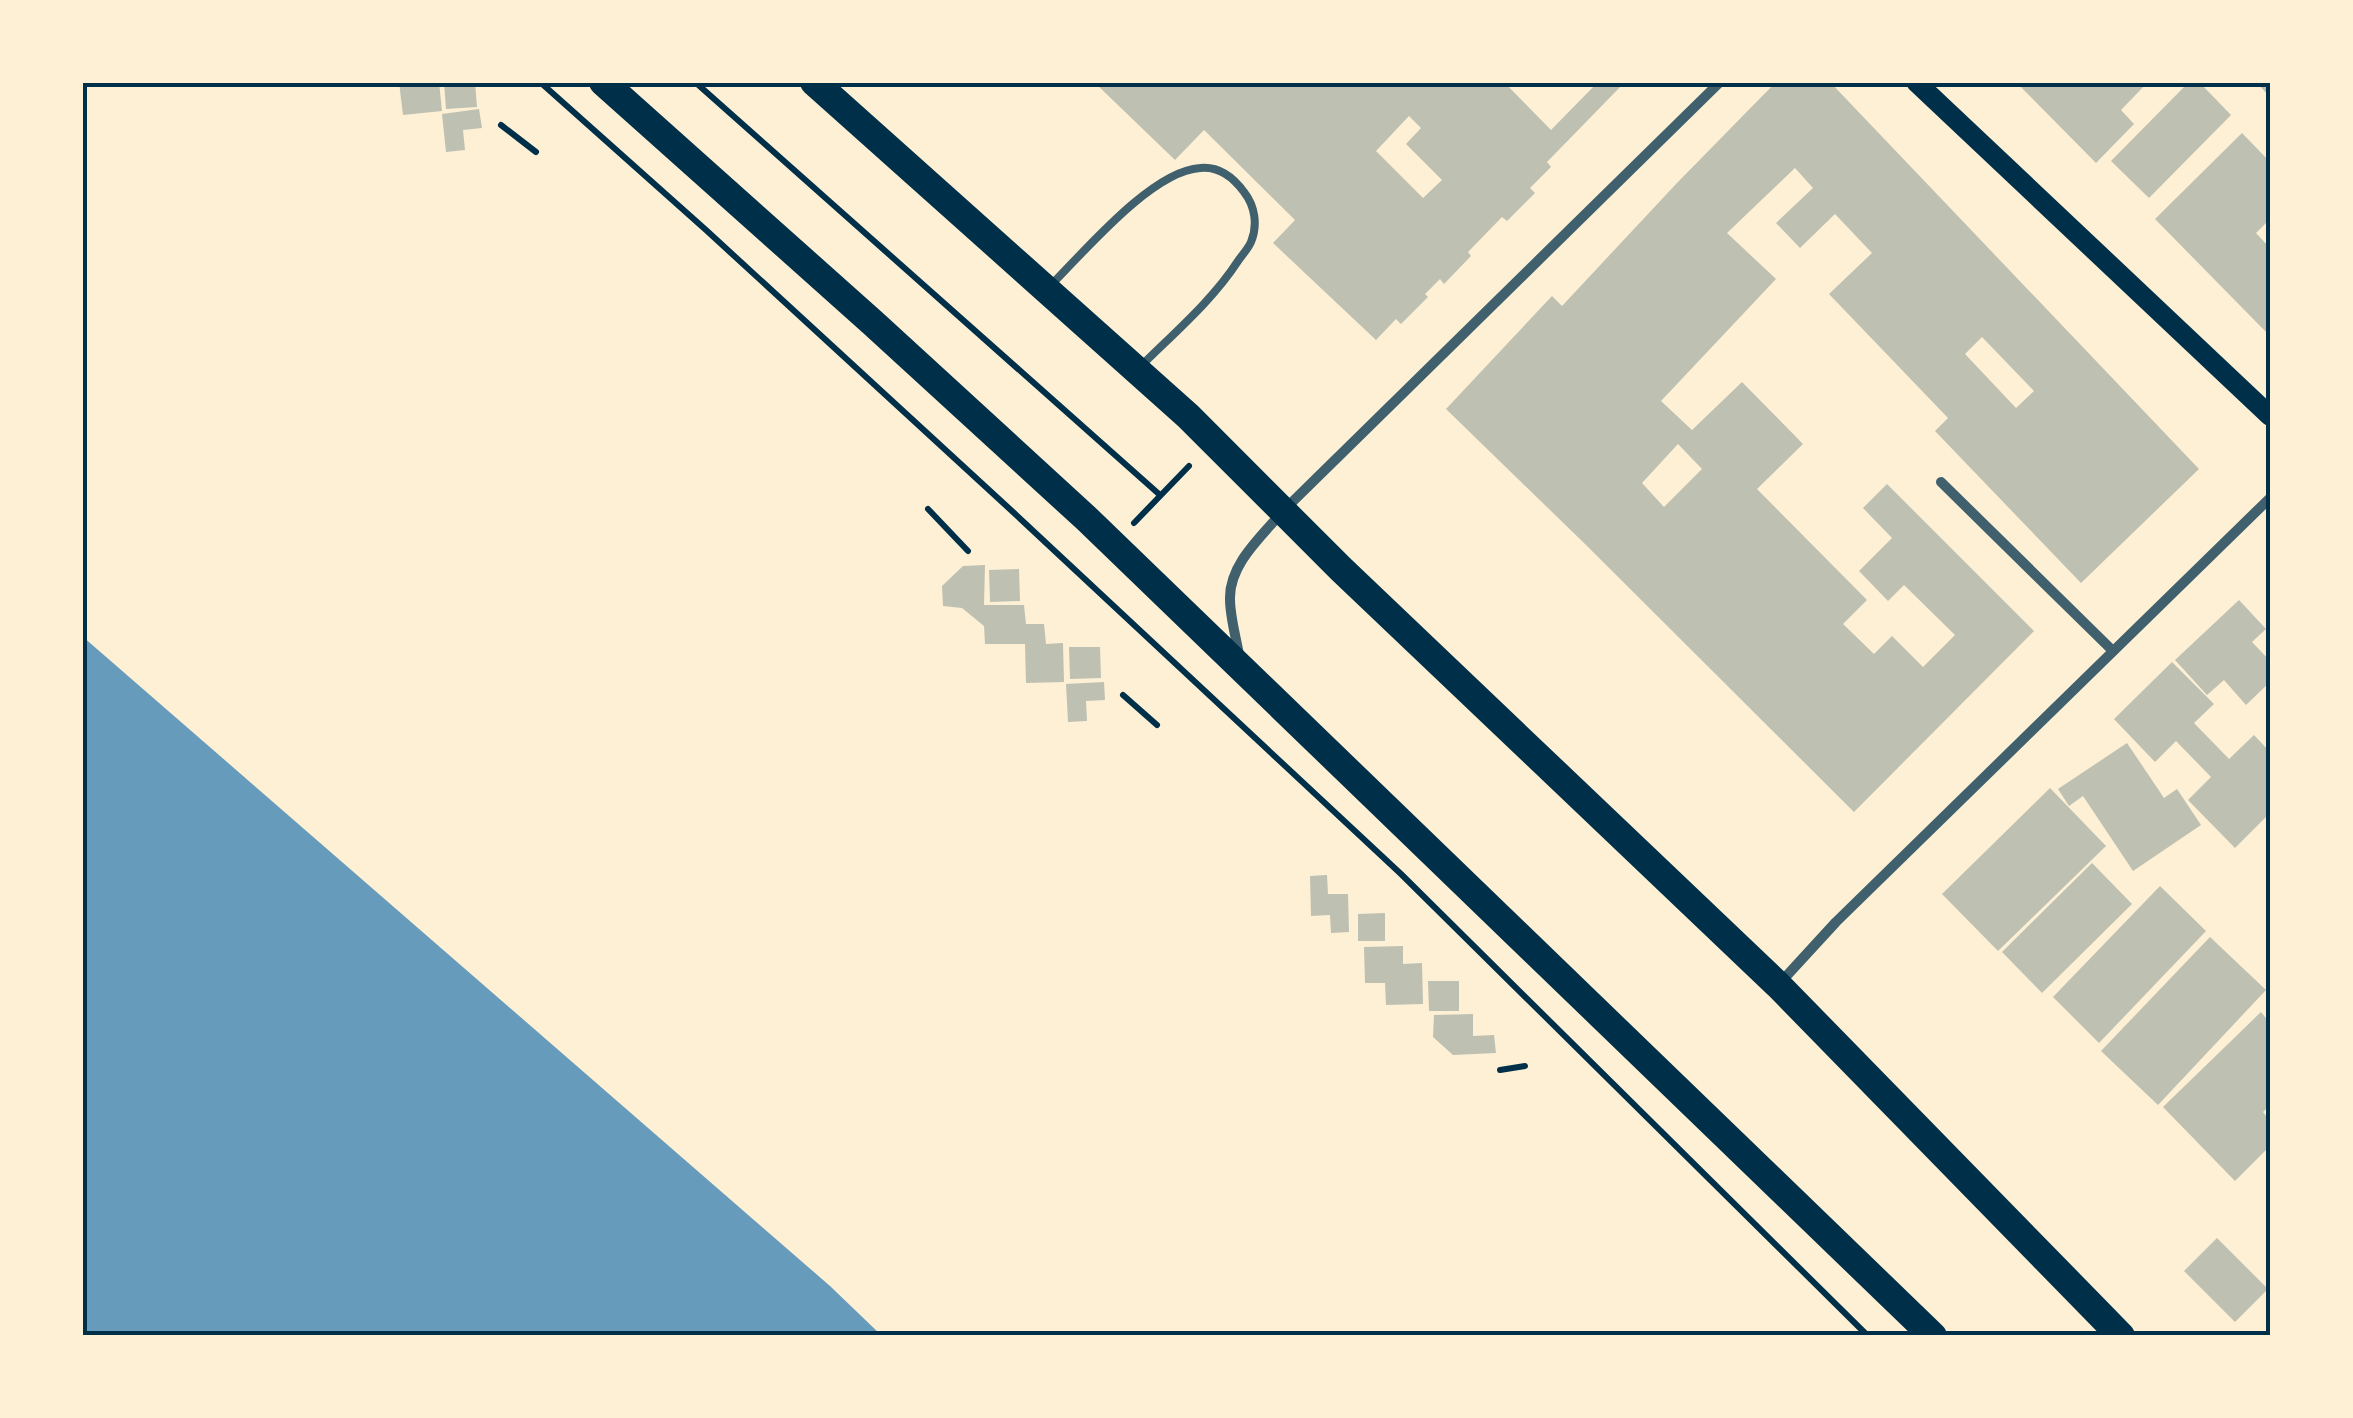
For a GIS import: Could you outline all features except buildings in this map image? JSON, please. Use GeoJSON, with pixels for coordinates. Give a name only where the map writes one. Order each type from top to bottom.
{"type":"FeatureCollection","features":[{"type":"Feature","properties":{"kind":"highway"},"geometry":{"type":"LineString","coordinates":[[603,82],[1073,506],[1933,1335]]}},
{"type":"Feature","properties":{"kind":"highway"},"geometry":{"type":"LineString","coordinates":[[814,82],[1188,416],[1282,511],[1778,985],[2121,1336]]}},
{"type":"Feature","properties":{"kind":"main road"},"geometry":{"type":"LineString","coordinates":[[1916,82],[2270,416]]}},
{"type":"Feature","properties":{"kind":"street"},"geometry":{"type":"LineString","coordinates":[[1241,667],[1229,598],[1234,576],[1245,556],[1282,511],[1720,82]]}},
{"type":"Feature","properties":{"kind":"street"},"geometry":{"type":"LineString","coordinates":[[1941,482],[2113,651]]}},
{"type":"Feature","properties":{"kind":"street"},"geometry":{"type":"LineString","coordinates":[[1778,985],[1836,922],[2270,498]]}},
{"type":"Feature","properties":{"kind":"lane"},"geometry":{"type":"LineString","coordinates":[[1046,290],[1138,199],[1173,176],[1199,168],[1220,170],[1236,181],[1251,201],[1256,220],[1252,242],[1223,284],[1137,371]]}},
{"type":"Feature","properties":{"kind":"lane"},"geometry":{"type":"LineString","coordinates":[[1933,1335],[1986,1336]]}},
{"type":"Feature","properties":{"kind":"path"},"geometry":{"type":"LineString","coordinates":[[540,82],[1013,512],[1401,874],[1868,1336]]}},
{"type":"Feature","properties":{"kind":"path"},"geometry":{"type":"LineString","coordinates":[[695,82],[1160,495]]}},
{"type":"Feature","properties":{"kind":"path"},"geometry":{"type":"LineString","coordinates":[[502,125],[536,152]]}},
{"type":"Feature","properties":{"kind":"path"},"geometry":{"type":"LineString","coordinates":[[1133,524],[1189,466]]}},
{"type":"Feature","properties":{"kind":"path"},"geometry":{"type":"LineString","coordinates":[[928,509],[968,551]]}},
{"type":"Feature","properties":{"kind":"path"},"geometry":{"type":"LineString","coordinates":[[1123,695],[1157,725]]}},
{"type":"Feature","properties":{"kind":"path"},"geometry":{"type":"LineString","coordinates":[[1500,1070],[1525,1066]]}},
{"type":"Feature","properties":{"kind":"water"},"geometry":{"type":"Polygon","coordinates":[[[82,636],[830,1286],[881,1335],[83,1335],[82,636]]]}}]}
